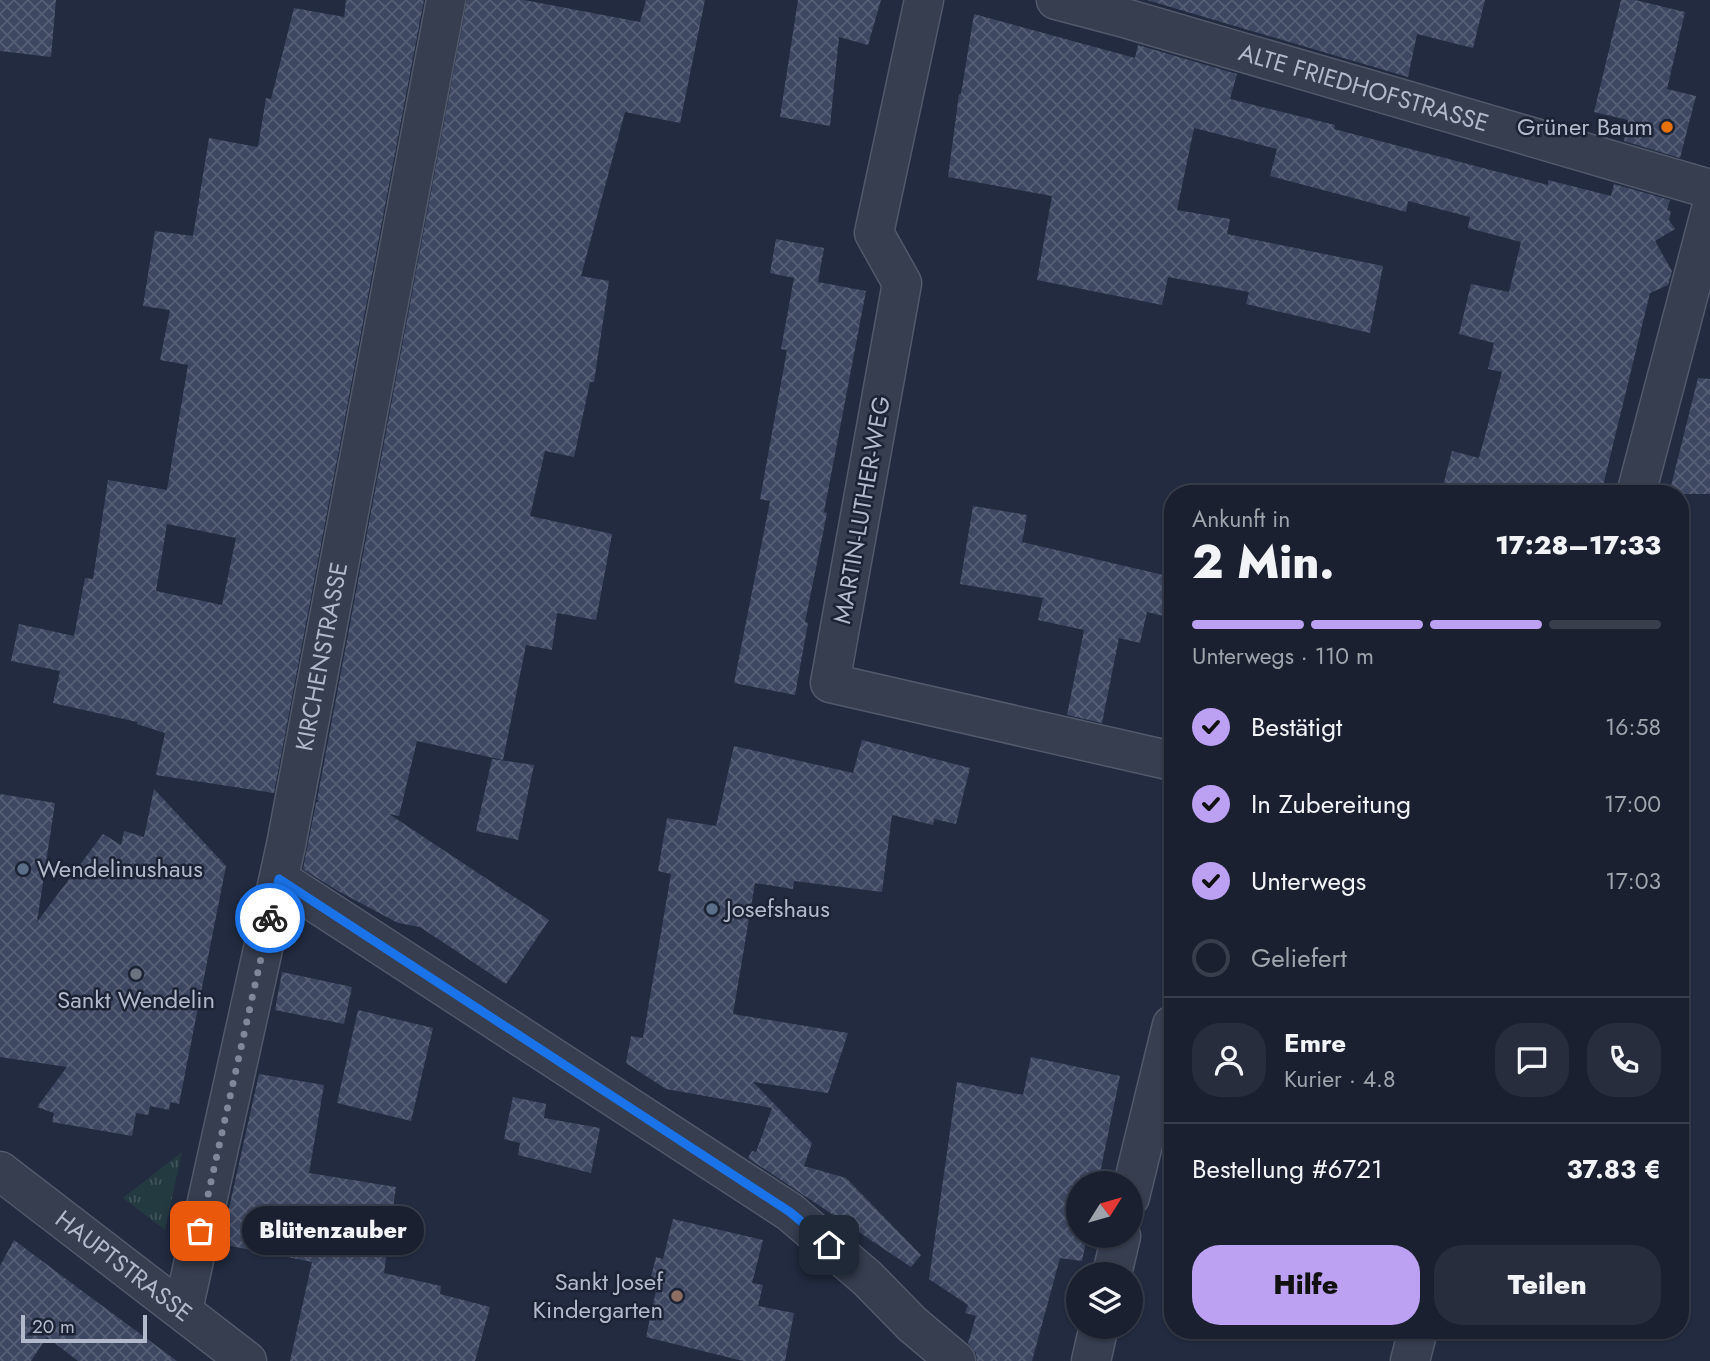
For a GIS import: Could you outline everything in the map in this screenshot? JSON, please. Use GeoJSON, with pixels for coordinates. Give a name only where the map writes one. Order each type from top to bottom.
{"type":"FeatureCollection","features":[{"type":"Feature","properties":{"kind":"street","name":"KIRCHENSTRASSE"},"geometry":{"type":"LineString","coordinates":[[183,1310],[279,879],[446,0]]}},
{"type":"Feature","properties":{"kind":"street","name":"MARTIN-LUTHER-WEG"},"geometry":{"type":"LineString","coordinates":[[924,0],[874,233],[902,283],[830,683],[1164,759]]}},
{"type":"Feature","properties":{"kind":"street","name":"ALTE FRIEDHOFSTRASSE"},"geometry":{"type":"LineString","coordinates":[[1056,0],[1130,9],[1710,189]]}},
{"type":"Feature","properties":{"kind":"street"},"geometry":{"type":"LineString","coordinates":[[1638,485],[1710,213]]}},
{"type":"Feature","properties":{"kind":"street"},"geometry":{"type":"LineString","coordinates":[[279,879],[790,1212],[867,1278],[912,1324],[956,1361]]}},
{"type":"Feature","properties":{"kind":"street"},"geometry":{"type":"LineString","coordinates":[[1136,1171],[1164,1058]]}},
{"type":"Feature","properties":{"kind":"street","name":"HAUPTSTRASSE"},"geometry":{"type":"LineString","coordinates":[[0,1171],[247,1361]]}},
{"type":"Feature","properties":{"kind":"street"},"geometry":{"type":"LineString","coordinates":[[1091,1361],[1096,1339]]}},
{"type":"Feature","properties":{"kind":"street"},"geometry":{"type":"LineString","coordinates":[[1410,1361],[1416,1339]]}},
{"type":"Feature","properties":{"kind":"green space"},"geometry":{"type":"Polygon","coordinates":[[[182,1152],[165,1230],[123,1198],[182,1152]]]}},
{"type":"Feature","properties":{"kind":"building"},"geometry":{"type":"Polygon","coordinates":[[[0,0],[56,0],[51,57],[0,51],[0,0]]]}},
{"type":"Feature","properties":{"kind":"building"},"geometry":{"type":"Polygon","coordinates":[[[346,0],[424,0],[274,793],[156,775],[165,733],[137,722],[53,703],[60,671],[11,661],[19,624],[74,636],[85,578],[93,579],[108,480],[167,490],[188,365],[160,360],[170,310],[143,306],[155,231],[193,236],[209,138],[258,147],[266,98],[271,99],[294,8],[344,17],[346,0]],[[167,524],[156,591],[222,605],[236,538],[167,524]]]}},
{"type":"Feature","properties":{"kind":"building"},"geometry":{"type":"Polygon","coordinates":[[[467,0],[524,0],[640,22],[646,0],[705,0],[680,123],[625,112],[581,276],[609,281],[594,382],[590,382],[574,457],[545,451],[530,516],[612,534],[596,620],[557,613],[552,650],[526,645],[503,760],[417,741],[399,816],[389,814],[549,920],[506,984],[420,927],[398,923],[303,869],[316,803],[320,801],[317,800],[467,0]]]}},
{"type":"Feature","properties":{"kind":"building"},"geometry":{"type":"Polygon","coordinates":[[[798,0],[881,0],[868,45],[839,37],[830,126],[780,117],[798,0]]]}},
{"type":"Feature","properties":{"kind":"building"},"geometry":{"type":"Polygon","coordinates":[[[1147,0],[1485,0],[1473,48],[1417,34],[1408,77],[1147,0]]]}},
{"type":"Feature","properties":{"kind":"building"},"geometry":{"type":"Polygon","coordinates":[[[1621,0],[1635,0],[1685,12],[1667,89],[1696,96],[1680,158],[1624,141],[1628,120],[1594,112],[1621,0]]]}},
{"type":"Feature","properties":{"kind":"building"},"geometry":{"type":"Polygon","coordinates":[[[974,14],[1135,58],[1138,45],[1237,74],[1230,99],[1335,125],[1334,129],[1548,185],[1548,180],[1611,196],[1614,184],[1670,200],[1667,210],[1671,211],[1669,220],[1675,229],[1655,241],[1672,271],[1668,285],[1650,293],[1603,485],[1443,485],[1452,451],[1479,458],[1502,372],[1488,369],[1494,343],[1459,334],[1471,284],[1509,292],[1521,242],[1468,228],[1470,217],[1408,201],[1406,212],[1270,176],[1277,149],[1194,128],[1177,210],[1230,219],[1227,234],[1383,266],[1370,333],[1246,304],[1249,292],[1168,277],[1162,305],[1037,280],[1052,196],[948,177],[974,14]]]}},
{"type":"Feature","properties":{"kind":"building"},"geometry":{"type":"Polygon","coordinates":[[[776,239],[824,248],[818,282],[866,291],[824,512],[827,513],[805,622],[808,623],[795,695],[734,683],[770,501],[760,499],[787,350],[781,349],[794,278],[770,273],[776,239]]]}},
{"type":"Feature","properties":{"kind":"building"},"geometry":{"type":"Polygon","coordinates":[[[1698,378],[1710,379],[1710,494],[1689,494],[1689,485],[1671,485],[1698,378]]]}},
{"type":"Feature","properties":{"kind":"building"},"geometry":{"type":"Polygon","coordinates":[[[973,506],[1027,515],[1022,542],[1164,575],[1164,616],[1147,612],[1140,643],[1119,638],[1102,723],[1067,715],[1084,630],[1038,620],[1043,598],[960,584],[973,506]]]}},
{"type":"Feature","properties":{"kind":"building"},"geometry":{"type":"Polygon","coordinates":[[[862,740],[970,768],[956,824],[934,819],[933,825],[892,815],[882,892],[794,881],[793,889],[755,883],[733,1014],[848,1033],[828,1093],[753,1082],[812,1143],[804,1166],[846,1178],[921,1255],[911,1267],[748,1158],[752,1151],[756,1152],[772,1108],[666,1089],[626,1063],[631,1036],[643,1038],[671,874],[658,871],[667,818],[716,826],[734,746],[853,773],[862,740]]]}},
{"type":"Feature","properties":{"kind":"building"},"geometry":{"type":"Polygon","coordinates":[[[492,759],[534,765],[518,840],[476,831],[492,759]]]}},
{"type":"Feature","properties":{"kind":"building","name":"Sankt Wendelin"},"geometry":{"type":"Polygon","coordinates":[[[154,789],[226,866],[179,1104],[170,1102],[169,1110],[150,1106],[148,1115],[136,1113],[132,1136],[52,1122],[54,1113],[37,1107],[67,1067],[0,1057],[0,794],[55,803],[37,922],[103,834],[121,845],[124,831],[144,837],[154,789]]]}},
{"type":"Feature","properties":{"kind":"building"},"geometry":{"type":"Polygon","coordinates":[[[282,972],[352,987],[344,1024],[275,1010],[282,972]]]}},
{"type":"Feature","properties":{"kind":"building"},"geometry":{"type":"Polygon","coordinates":[[[358,1010],[433,1028],[411,1121],[337,1103],[358,1010]]]}},
{"type":"Feature","properties":{"kind":"building"},"geometry":{"type":"Polygon","coordinates":[[[1031,1057],[1120,1076],[1100,1171],[1066,1171],[1066,1248],[1085,1248],[1082,1261],[1060,1258],[1032,1361],[977,1361],[976,1353],[968,1343],[976,1316],[965,1313],[968,1305],[929,1279],[957,1082],[1023,1095],[1031,1057]]]}},
{"type":"Feature","properties":{"kind":"building"},"geometry":{"type":"Polygon","coordinates":[[[259,1074],[324,1085],[309,1173],[396,1187],[384,1273],[441,1286],[440,1294],[490,1307],[475,1361],[290,1361],[312,1262],[221,1244],[259,1074]]]}},
{"type":"Feature","properties":{"kind":"building"},"geometry":{"type":"Polygon","coordinates":[[[513,1097],[546,1104],[544,1118],[600,1128],[591,1173],[518,1155],[520,1143],[504,1139],[513,1097]]]}},
{"type":"Feature","properties":{"kind":"building"},"geometry":{"type":"Polygon","coordinates":[[[673,1219],[763,1240],[752,1283],[763,1285],[758,1306],[794,1313],[785,1361],[743,1361],[646,1337],[656,1291],[648,1289],[656,1257],[663,1259],[673,1219]]]}},
{"type":"Feature","properties":{"kind":"building"},"geometry":{"type":"Polygon","coordinates":[[[14,1240],[177,1361],[78,1361],[47,1337],[31,1361],[0,1361],[0,1266],[14,1240]]]}},
{"type":"Feature","properties":{"kind":"way so far"},"geometry":{"type":"LineString","coordinates":[[200,1231],[270,918]]}},
{"type":"Feature","properties":{"kind":"place","name":"Grüner Baum"},"geometry":{"type":"Point","coordinates":[1667,127]}},
{"type":"Feature","properties":{"kind":"place","name":"Wendelinushaus"},"geometry":{"type":"Point","coordinates":[23,869]}},
{"type":"Feature","properties":{"kind":"place","name":"Josefshaus"},"geometry":{"type":"Point","coordinates":[712,909]}},
{"type":"Feature","properties":{"kind":"place","name":"Sankt Wendelin"},"geometry":{"type":"Point","coordinates":[136,974]}},
{"type":"Feature","properties":{"kind":"place","name":"Blütenzauber"},"geometry":{"type":"Point","coordinates":[200,1231]}},
{"type":"Feature","properties":{"kind":"place","name":"Sankt Josef Kindergarten"},"geometry":{"type":"Point","coordinates":[677,1296]}},
{"type":"Feature","properties":{"kind":"route"},"geometry":{"type":"LineString","coordinates":[[270,918],[279,879],[790,1212],[829,1245]]}}]}
